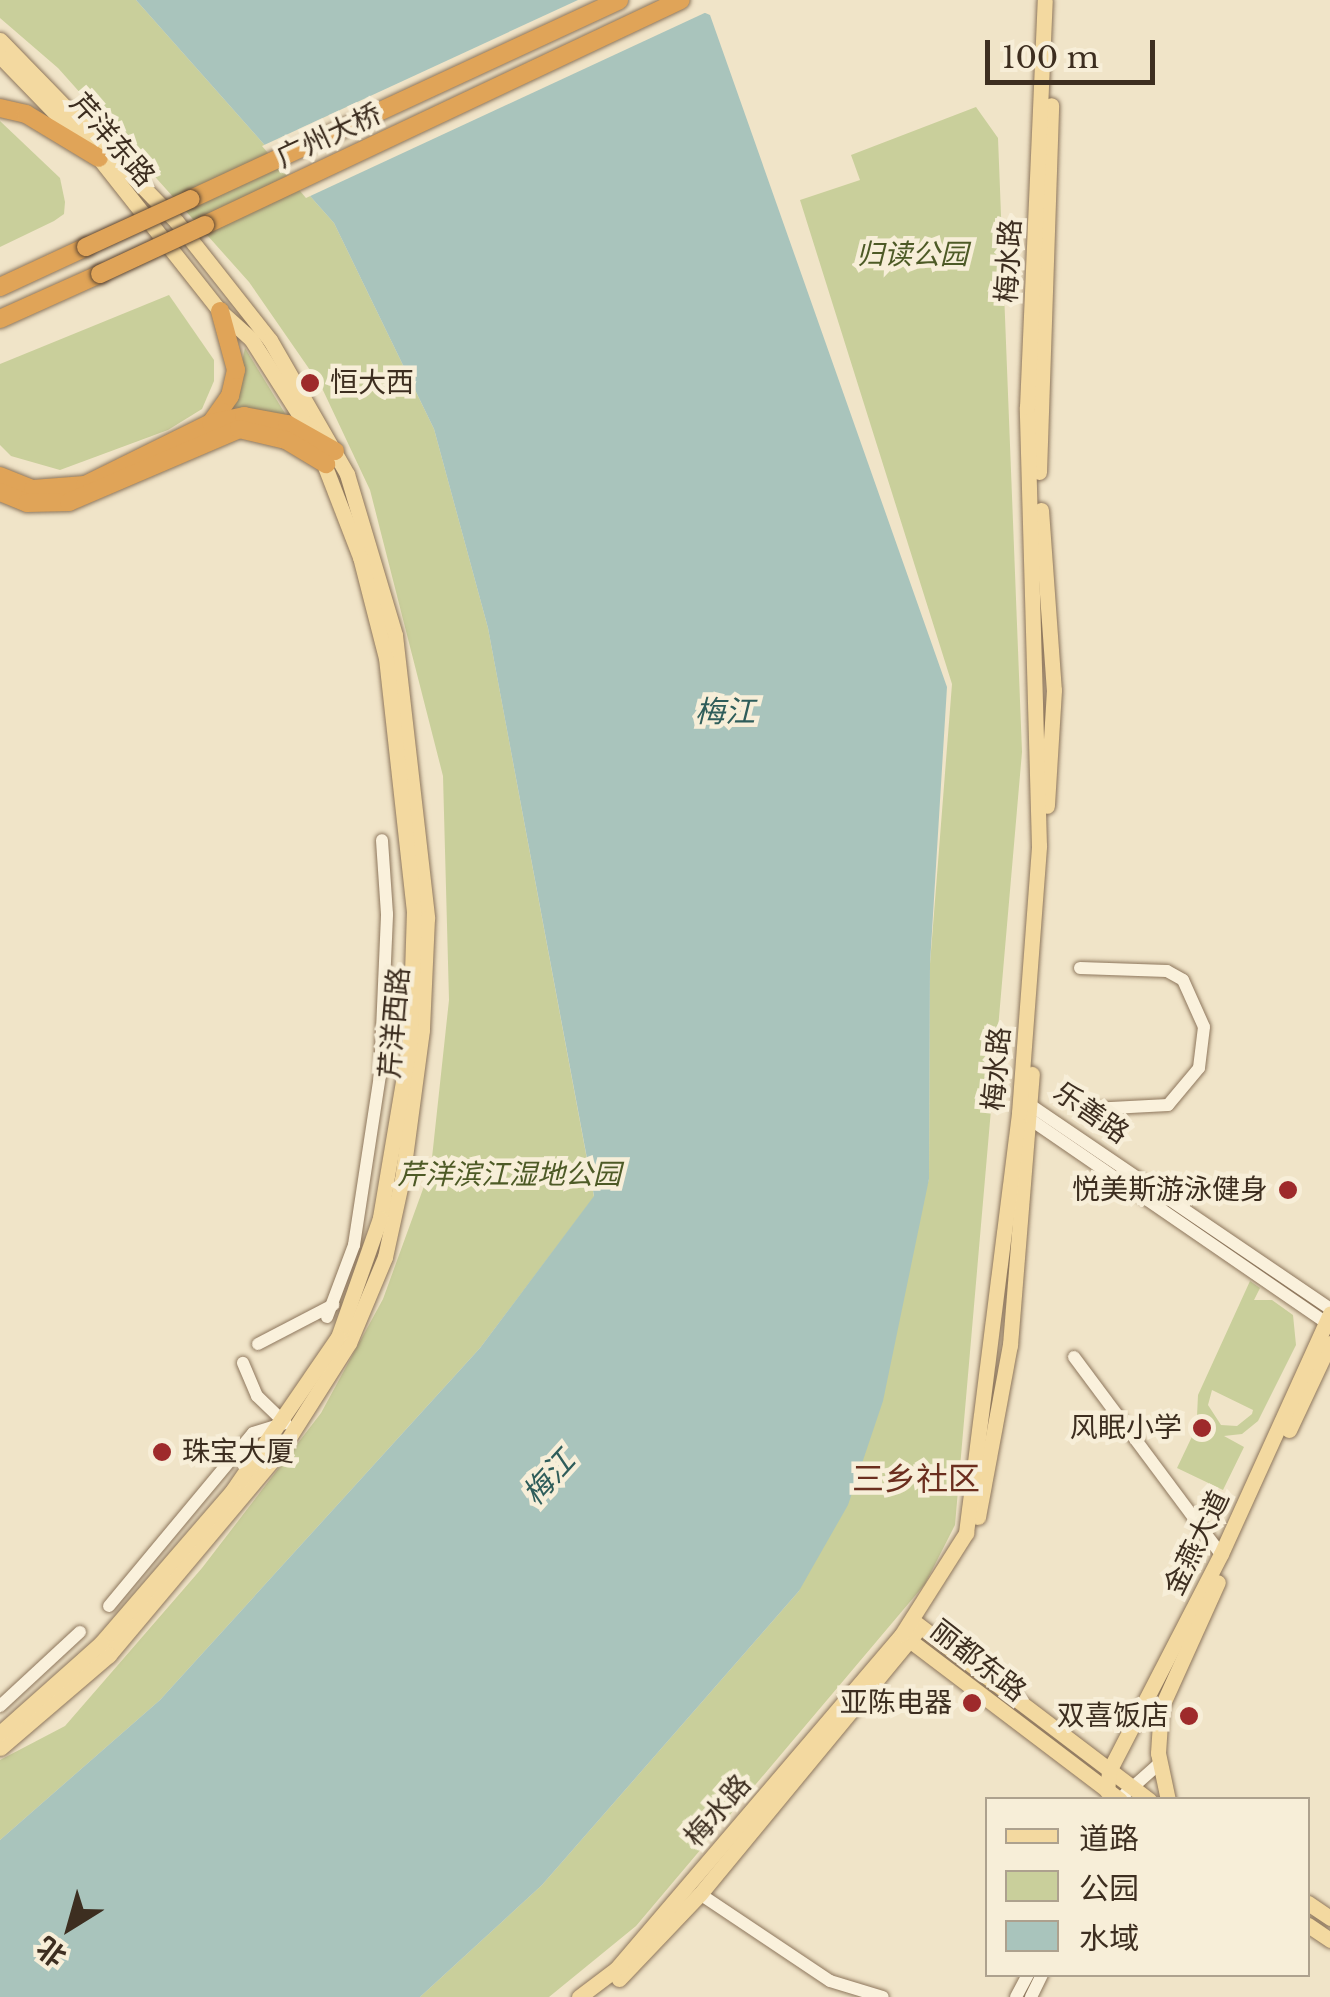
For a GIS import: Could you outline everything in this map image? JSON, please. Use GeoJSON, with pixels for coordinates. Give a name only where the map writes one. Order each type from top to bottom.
{"type":"FeatureCollection","features":[{"type":"Feature","properties":{"kind":"highway","name":"广州大桥"},"geometry":{"type":"LineString","coordinates":[[0,287],[619,0]]}},
{"type":"Feature","properties":{"kind":"highway","name":"广州大桥"},"geometry":{"type":"LineString","coordinates":[[0,320],[681,0]]}},
{"type":"Feature","properties":{"kind":"highway"},"geometry":{"type":"LineString","coordinates":[[0,108],[26,114],[98,158]]}},
{"type":"Feature","properties":{"kind":"highway"},"geometry":{"type":"LineString","coordinates":[[211,422],[230,396],[236,370],[220,311]]}},
{"type":"Feature","properties":{"kind":"highway"},"geometry":{"type":"LineString","coordinates":[[0,476],[33,490],[85,485],[211,422],[266,418],[314,438],[330,458]]}},
{"type":"Feature","properties":{"kind":"highway"},"geometry":{"type":"LineString","coordinates":[[0,492],[27,503],[69,502],[240,429],[286,440],[330,458]]}},
{"type":"Feature","properties":{"kind":"main road","name":"梅水路"},"geometry":{"type":"LineString","coordinates":[[1025,1107],[1039,846],[1027,407],[1046,0]]}},
{"type":"Feature","properties":{"kind":"main road","name":"梅水路"},"geometry":{"type":"LineString","coordinates":[[596,1997],[700,1894],[911,1630],[966,1532],[1025,1107],[1054,690],[1039,478],[1054,0]]}},
{"type":"Feature","properties":{"kind":"main road","name":"芹洋东路"},"geometry":{"type":"LineString","coordinates":[[0,40],[176,222]]}},
{"type":"Feature","properties":{"kind":"main road","name":"芹洋东路"},"geometry":{"type":"LineString","coordinates":[[0,56],[98,158],[220,311]]}},
{"type":"Feature","properties":{"kind":"main road","name":"芹洋西路"},"geometry":{"type":"LineString","coordinates":[[0,1748],[100,1665],[281,1450],[350,1343],[385,1256],[419,1048],[427,918],[395,635],[330,458],[270,340],[176,222]]}},
{"type":"Feature","properties":{"kind":"main road"},"geometry":{"type":"LineString","coordinates":[[220,311],[251,339],[314,438]]}},
{"type":"Feature","properties":{"kind":"main road","name":"芹洋西路"},"geometry":{"type":"LineString","coordinates":[[0,1733],[101,1643],[285,1423],[338,1337],[370,1263],[410,1040],[414,910],[402,764],[386,658],[330,458]]}},
{"type":"Feature","properties":{"kind":"main road","name":"金燕大道"},"geometry":{"type":"LineString","coordinates":[[1116,1795],[1109,1771],[1222,1554],[1329,1315]]}},
{"type":"Feature","properties":{"kind":"main road","name":"金燕大道"},"geometry":{"type":"LineString","coordinates":[[1167,1797],[1158,1724],[1166,1692],[1330,1343]]}},
{"type":"Feature","properties":{"kind":"main road","name":"梅水路"},"geometry":{"type":"LineString","coordinates":[[580,1997],[616,1969],[911,1630]]}},
{"type":"Feature","properties":{"kind":"main road","name":"丽都东路"},"geometry":{"type":"LineString","coordinates":[[911,1630],[1109,1771],[1116,1795]]}},
{"type":"Feature","properties":{"kind":"main road","name":"丽都东路"},"geometry":{"type":"LineString","coordinates":[[911,1630],[1116,1795]]}},
{"type":"Feature","properties":{"kind":"main road"},"geometry":{"type":"LineString","coordinates":[[1137,1717],[1158,1724]]}},
{"type":"Feature","properties":{"kind":"street"},"geometry":{"type":"LineString","coordinates":[[258,1344],[330,1311],[354,1245],[380,1076],[386,914],[382,840]]}},
{"type":"Feature","properties":{"kind":"street"},"geometry":{"type":"LineString","coordinates":[[1080,968],[1167,971],[1183,980],[1204,1027],[1199,1068],[1168,1105],[1092,1109]]}},
{"type":"Feature","properties":{"kind":"street","name":"乐善路"},"geometry":{"type":"LineString","coordinates":[[1025,1107],[1329,1315]]}},
{"type":"Feature","properties":{"kind":"street"},"geometry":{"type":"LineString","coordinates":[[1074,1357],[1222,1554]]}},
{"type":"Feature","properties":{"kind":"street"},"geometry":{"type":"LineString","coordinates":[[109,1606],[253,1433],[285,1423],[258,1396],[244,1363]]}},
{"type":"Feature","properties":{"kind":"street"},"geometry":{"type":"LineString","coordinates":[[0,1706],[80,1632]]}},
{"type":"Feature","properties":{"kind":"street"},"geometry":{"type":"LineString","coordinates":[[1116,1795],[1160,1763]]}},
{"type":"Feature","properties":{"kind":"street"},"geometry":{"type":"LineString","coordinates":[[700,1894],[830,1981],[883,1997]]}},
{"type":"Feature","properties":{"kind":"green space","name":"芹洋滨江湿地公园"},"geometry":{"type":"Polygon","coordinates":[[[0,0],[136,0],[334,223],[434,429],[488,628],[594,1197],[480,1348],[160,1700],[0,1840],[0,1760],[65,1726],[202,1568],[321,1413],[383,1299],[431,1167],[449,1000],[443,776],[370,490],[321,386],[249,282],[58,68],[0,18],[0,0]]]}},
{"type":"Feature","properties":{"kind":"green space","name":"归读公园"},"geometry":{"type":"Polygon","coordinates":[[[976,107],[998,138],[1022,752],[955,1525],[925,1584],[636,1926],[549,1997],[420,1997],[542,1885],[799,1591],[929,1179],[930,964],[952,684],[800,200],[860,180],[851,155],[976,107]]]}},
{"type":"Feature","properties":{"kind":"green space"},"geometry":{"type":"Polygon","coordinates":[[[0,121],[60,178],[65,202],[64,214],[54,221],[0,247],[0,121]]]}},
{"type":"Feature","properties":{"kind":"green space"},"geometry":{"type":"Polygon","coordinates":[[[169,295],[214,360],[214,381],[202,409],[168,430],[60,470],[11,456],[0,445],[0,364],[169,295]]]}},
{"type":"Feature","properties":{"kind":"green space"},"geometry":{"type":"Polygon","coordinates":[[[245,348],[286,415],[232,407],[245,348]]]}},
{"type":"Feature","properties":{"kind":"green space"},"geometry":{"type":"Polygon","coordinates":[[[1250,1281],[1260,1288],[1254,1300],[1272,1300],[1293,1315],[1296,1345],[1258,1421],[1242,1434],[1224,1436],[1244,1447],[1223,1490],[1177,1468],[1198,1424],[1207,1428],[1197,1416],[1198,1395],[1250,1281]],[[1212,1390],[1208,1405],[1221,1425],[1237,1426],[1253,1410],[1212,1390]]]}},
{"type":"Feature","properties":{"kind":"water","name":"梅江"},"geometry":{"type":"Polygon","coordinates":[[[136,0],[675,0],[710,15],[947,687],[930,964],[929,1179],[883,1401],[848,1505],[799,1591],[542,1885],[420,1997],[0,1997],[0,1840],[160,1700],[480,1348],[594,1196],[488,628],[434,429],[334,223],[136,0]]]}},
{"type":"Feature","properties":{"kind":"pier"},"geometry":{"type":"Polygon","coordinates":[[[578,0],[688,0],[711,10],[306,198],[262,146],[578,0]]]}},
{"type":"Feature","properties":{"kind":"place","name":"恒大西"},"geometry":{"type":"Point","coordinates":[310,383]}},
{"type":"Feature","properties":{"kind":"place","name":"悦美斯游泳健身"},"geometry":{"type":"Point","coordinates":[1288,1190]}},
{"type":"Feature","properties":{"kind":"place","name":"风眠小学"},"geometry":{"type":"Point","coordinates":[1202,1428]}},
{"type":"Feature","properties":{"kind":"place","name":"珠宝大厦"},"geometry":{"type":"Point","coordinates":[162,1452]}},
{"type":"Feature","properties":{"kind":"place","name":"亚陈电器"},"geometry":{"type":"Point","coordinates":[972,1703]}},
{"type":"Feature","properties":{"kind":"place","name":"双喜饭店"},"geometry":{"type":"Point","coordinates":[1189,1716]}},
{"type":"Feature","properties":{"kind":"district","name":"三乡社区"},"geometry":{"type":"Point","coordinates":[916,1479]}}]}
